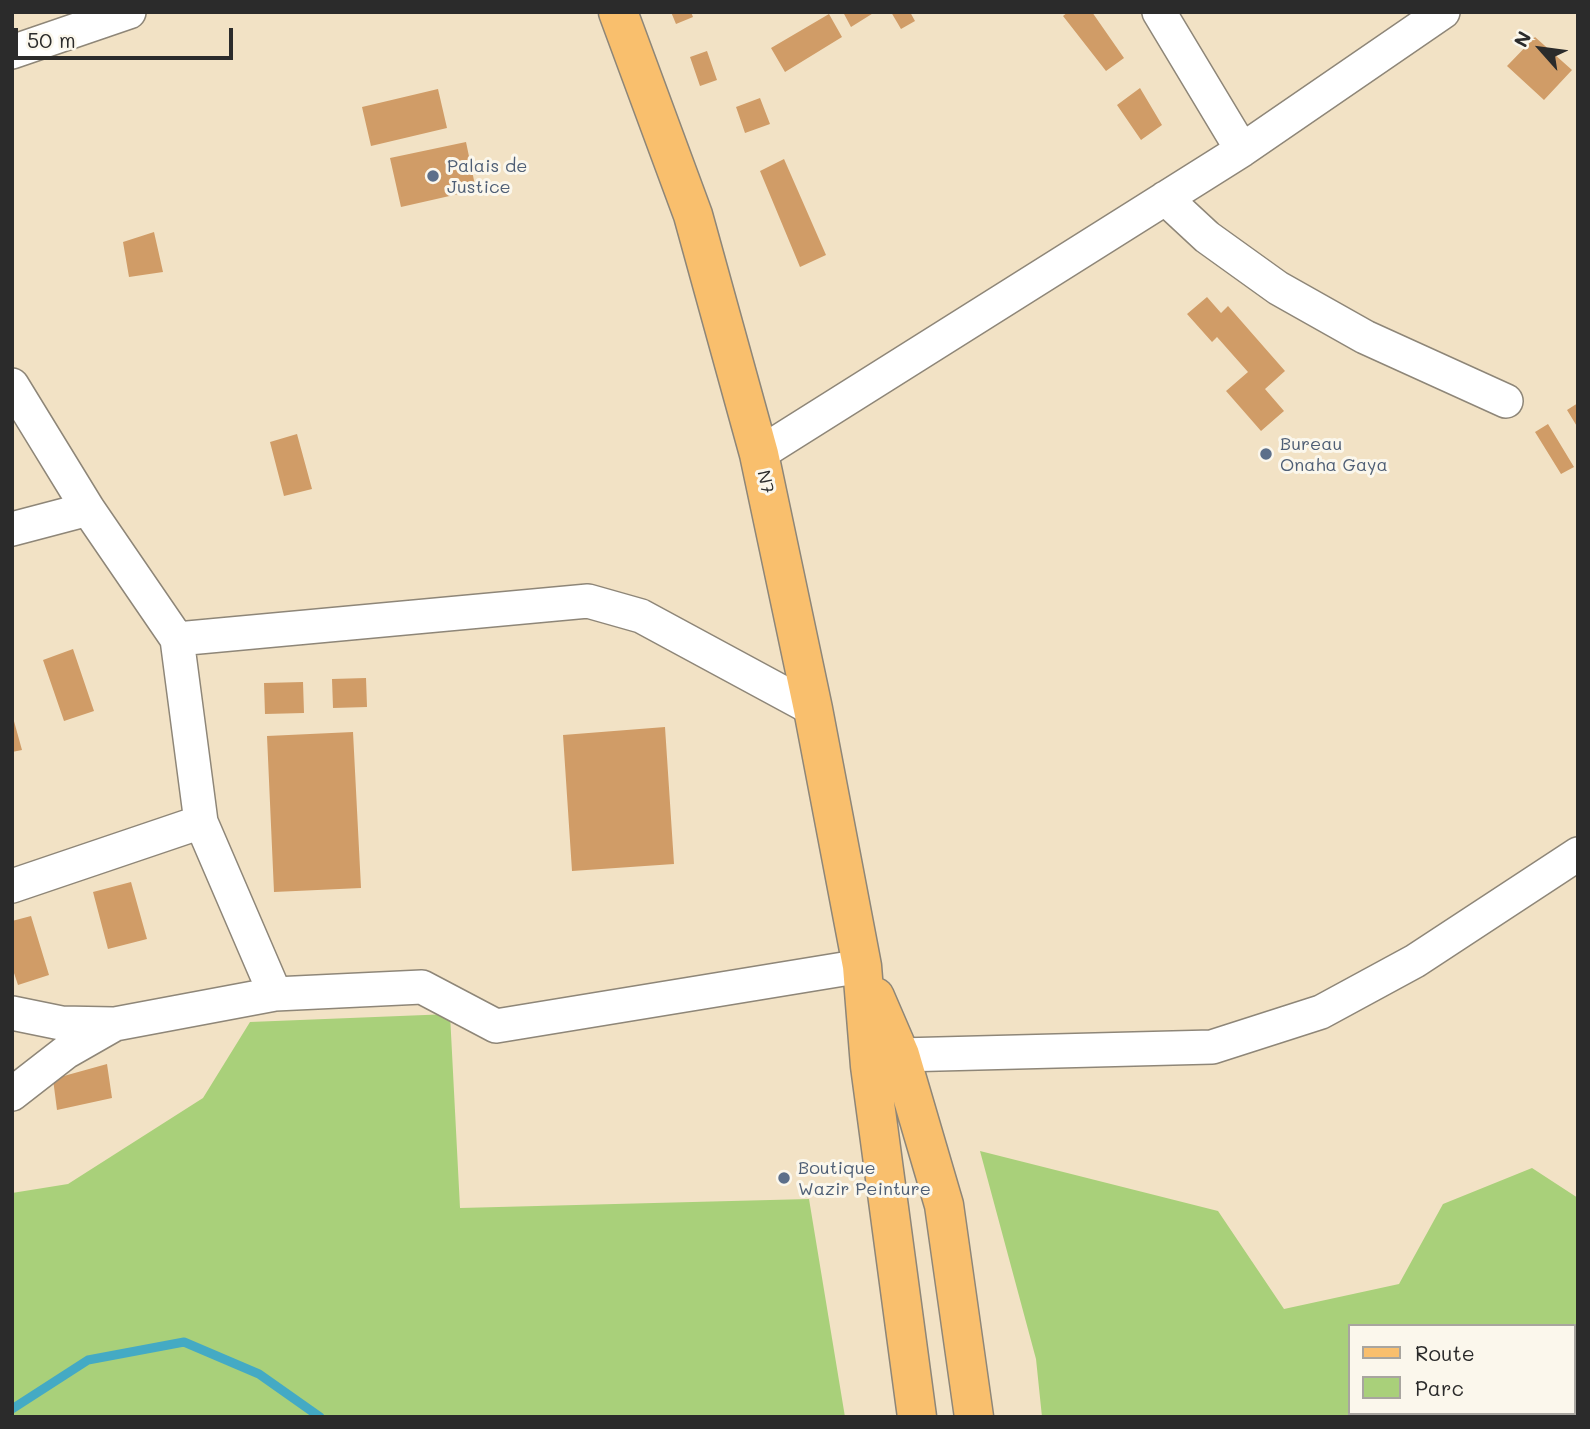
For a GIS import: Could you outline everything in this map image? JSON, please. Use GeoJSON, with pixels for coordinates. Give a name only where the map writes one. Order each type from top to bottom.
{"type":"FeatureCollection","features":[{"type":"Feature","properties":{"kind":"main road","name":"N7"},"geometry":{"type":"LineString","coordinates":[[618,12],[693,215],[759,454],[813,709],[862,966]]}},
{"type":"Feature","properties":{"kind":"main road"},"geometry":{"type":"LineString","coordinates":[[862,966],[900,1055],[944,1205],[972,1404]]}},
{"type":"Feature","properties":{"kind":"main road"},"geometry":{"type":"LineString","coordinates":[[862,966],[870,1066],[916,1407]]}},
{"type":"Feature","properties":{"kind":"street"},"geometry":{"type":"LineString","coordinates":[[12,52],[129,12]]}},
{"type":"Feature","properties":{"kind":"street"},"geometry":{"type":"LineString","coordinates":[[1159,12],[1242,149]]}},
{"type":"Feature","properties":{"kind":"street"},"geometry":{"type":"LineString","coordinates":[[759,454],[1242,149],[1443,12]]}},
{"type":"Feature","properties":{"kind":"street"},"geometry":{"type":"LineString","coordinates":[[1165,198],[1207,237],[1278,288],[1365,337],[1506,401]]}},
{"type":"Feature","properties":{"kind":"street"},"geometry":{"type":"LineString","coordinates":[[12,385],[88,509],[177,639],[201,822],[275,994]]}},
{"type":"Feature","properties":{"kind":"street"},"geometry":{"type":"LineString","coordinates":[[12,529],[88,509]]}},
{"type":"Feature","properties":{"kind":"street"},"geometry":{"type":"LineString","coordinates":[[177,639],[588,601],[640,616],[813,709]]}},
{"type":"Feature","properties":{"kind":"street"},"geometry":{"type":"LineString","coordinates":[[12,886],[201,822]]}},
{"type":"Feature","properties":{"kind":"street"},"geometry":{"type":"LineString","coordinates":[[900,1055],[1212,1047],[1321,1012],[1415,961],[1578,854]]}},
{"type":"Feature","properties":{"kind":"street"},"geometry":{"type":"LineString","coordinates":[[12,1013],[61,1023],[115,1024],[275,994],[422,987],[496,1026],[862,966]]}},
{"type":"Feature","properties":{"kind":"street"},"geometry":{"type":"LineString","coordinates":[[12,1094],[66,1052],[115,1024]]}},
{"type":"Feature","properties":{"kind":"green space"},"geometry":{"type":"Polygon","coordinates":[[[450,1014],[460,1208],[809,1199],[845,1417],[12,1417],[12,1193],[68,1184],[203,1098],[250,1022],[450,1014]]]}},
{"type":"Feature","properties":{"kind":"green space"},"geometry":{"type":"Polygon","coordinates":[[[980,1151],[1218,1211],[1284,1309],[1399,1284],[1443,1204],[1532,1168],[1578,1198],[1578,1417],[1042,1417],[1036,1359],[980,1151]]]}},
{"type":"Feature","properties":{"kind":"building"},"geometry":{"type":"Polygon","coordinates":[[[671,12],[691,12],[693,17],[676,24],[671,12]]]}},
{"type":"Feature","properties":{"kind":"building"},"geometry":{"type":"Polygon","coordinates":[[[843,12],[875,12],[851,27],[843,12]]]}},
{"type":"Feature","properties":{"kind":"building"},"geometry":{"type":"Polygon","coordinates":[[[891,12],[910,12],[915,21],[901,29],[891,12]]]}},
{"type":"Feature","properties":{"kind":"building"},"geometry":{"type":"Polygon","coordinates":[[[1068,12],[1092,12],[1124,58],[1106,71],[1063,16],[1068,12]]]}},
{"type":"Feature","properties":{"kind":"building"},"geometry":{"type":"Polygon","coordinates":[[[829,14],[842,37],[785,72],[771,48],[829,14]]]}},
{"type":"Feature","properties":{"kind":"building"},"geometry":{"type":"Polygon","coordinates":[[[1535,37],[1572,70],[1544,100],[1507,66],[1535,37]]]}},
{"type":"Feature","properties":{"kind":"building"},"geometry":{"type":"Polygon","coordinates":[[[707,51],[717,80],[700,86],[690,57],[707,51]]]}},
{"type":"Feature","properties":{"kind":"building"},"geometry":{"type":"Polygon","coordinates":[[[1140,88],[1162,125],[1141,140],[1117,105],[1140,88]]]}},
{"type":"Feature","properties":{"kind":"building"},"geometry":{"type":"Polygon","coordinates":[[[438,89],[447,128],[371,146],[362,107],[438,89]]]}},
{"type":"Feature","properties":{"kind":"building"},"geometry":{"type":"Polygon","coordinates":[[[760,98],[770,124],[745,133],[736,107],[760,98]]]}},
{"type":"Feature","properties":{"kind":"building"},"geometry":{"type":"Polygon","coordinates":[[[466,142],[476,190],[401,207],[390,158],[466,142]]]}},
{"type":"Feature","properties":{"kind":"building"},"geometry":{"type":"Polygon","coordinates":[[[784,159],[826,255],[800,267],[760,171],[784,159]]]}},
{"type":"Feature","properties":{"kind":"building"},"geometry":{"type":"Polygon","coordinates":[[[154,232],[163,272],[129,277],[123,242],[154,232]]]}},
{"type":"Feature","properties":{"kind":"building"},"geometry":{"type":"Polygon","coordinates":[[[1207,297],[1221,313],[1228,306],[1285,371],[1265,389],[1284,411],[1261,431],[1226,391],[1248,372],[1217,337],[1212,342],[1187,314],[1207,297]]]}},
{"type":"Feature","properties":{"kind":"building"},"geometry":{"type":"Polygon","coordinates":[[[1578,403],[1578,428],[1567,410],[1578,403]]]}},
{"type":"Feature","properties":{"kind":"building"},"geometry":{"type":"Polygon","coordinates":[[[1548,424],[1574,467],[1561,474],[1535,432],[1548,424]]]}},
{"type":"Feature","properties":{"kind":"building"},"geometry":{"type":"Polygon","coordinates":[[[297,434],[312,489],[284,496],[270,442],[297,434]]]}},
{"type":"Feature","properties":{"kind":"building"},"geometry":{"type":"Polygon","coordinates":[[[73,649],[94,711],[64,721],[43,660],[73,649]]]}},
{"type":"Feature","properties":{"kind":"building"},"geometry":{"type":"Polygon","coordinates":[[[366,678],[367,707],[333,708],[332,679],[366,678]]]}},
{"type":"Feature","properties":{"kind":"building"},"geometry":{"type":"Polygon","coordinates":[[[303,682],[304,713],[265,714],[264,683],[303,682]]]}},
{"type":"Feature","properties":{"kind":"building"},"geometry":{"type":"Polygon","coordinates":[[[12,714],[22,750],[12,752],[12,714]]]}},
{"type":"Feature","properties":{"kind":"building"},"geometry":{"type":"Polygon","coordinates":[[[665,727],[674,864],[572,871],[563,735],[665,727]]]}},
{"type":"Feature","properties":{"kind":"building"},"geometry":{"type":"Polygon","coordinates":[[[353,732],[361,888],[274,892],[267,736],[353,732]]]}},
{"type":"Feature","properties":{"kind":"building"},"geometry":{"type":"Polygon","coordinates":[[[131,882],[147,939],[108,949],[93,892],[131,882]]]}},
{"type":"Feature","properties":{"kind":"building"},"geometry":{"type":"Polygon","coordinates":[[[31,916],[49,975],[18,985],[12,967],[12,921],[31,916]]]}},
{"type":"Feature","properties":{"kind":"building"},"geometry":{"type":"Polygon","coordinates":[[[107,1064],[112,1098],[57,1110],[53,1079],[107,1064]]]}},
{"type":"Feature","properties":{"kind":"waterway"},"geometry":{"type":"LineString","coordinates":[[12,1409],[88,1360],[184,1342],[259,1374],[320,1417]]}},
{"type":"Feature","properties":{"kind":"place","name":"Palais de Justice"},"geometry":{"type":"Point","coordinates":[433,176]}},
{"type":"Feature","properties":{"kind":"place","name":"Bureau Onaha Gaya"},"geometry":{"type":"Point","coordinates":[1266,454]}},
{"type":"Feature","properties":{"kind":"place","name":"Boutique Wazir Peinture"},"geometry":{"type":"Point","coordinates":[784,1178]}}]}
